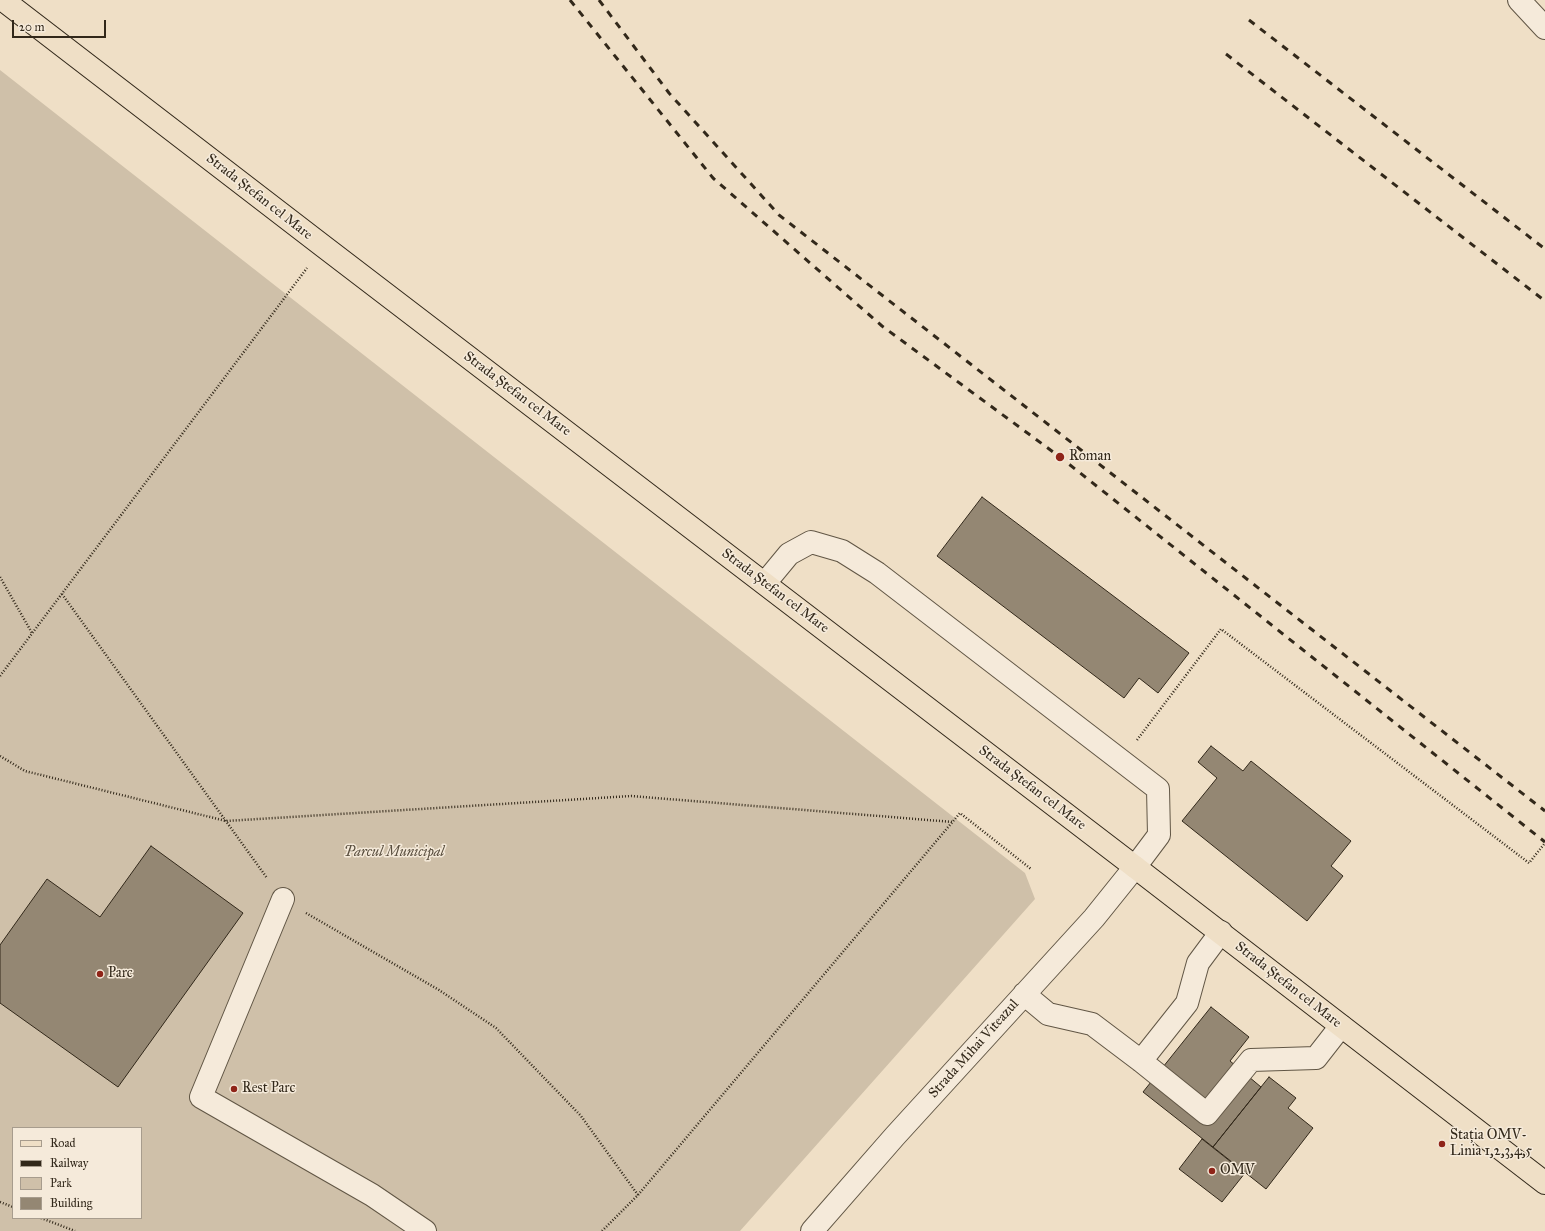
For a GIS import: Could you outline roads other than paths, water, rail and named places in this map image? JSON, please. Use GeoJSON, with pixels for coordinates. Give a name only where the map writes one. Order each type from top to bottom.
{"type":"FeatureCollection","features":[{"type":"Feature","properties":{"kind":"main road","name":"Strada Ștefan cel Mare"},"geometry":{"type":"LineString","coordinates":[[3,0],[1135,866],[1545,1182]]}},
{"type":"Feature","properties":{"kind":"street"},"geometry":{"type":"LineString","coordinates":[[1520,0],[1545,28]]}},
{"type":"Feature","properties":{"kind":"street","name":"Strada Mihai Viteazul"},"geometry":{"type":"LineString","coordinates":[[765,583],[789,554],[811,542],[842,551],[877,573],[1158,789],[1159,835],[1135,866],[1094,918],[895,1136],[812,1231]]}},
{"type":"Feature","properties":{"kind":"street"},"geometry":{"type":"LineString","coordinates":[[283,899],[201,1097],[372,1195],[425,1231]]}},
{"type":"Feature","properties":{"kind":"street"},"geometry":{"type":"LineString","coordinates":[[1141,1061],[1187,1003],[1198,963],[1221,932]]}},
{"type":"Feature","properties":{"kind":"street"},"geometry":{"type":"LineString","coordinates":[[1024,994],[1048,1014],[1092,1024],[1207,1114],[1251,1060],[1316,1058],[1341,1026]]}},
{"type":"Feature","properties":{"kind":"railway"},"geometry":{"type":"LineString","coordinates":[[570,0],[713,178],[882,326],[1060,457],[1545,842]]}},
{"type":"Feature","properties":{"kind":"railway"},"geometry":{"type":"LineString","coordinates":[[599,0],[669,93],[779,215],[1545,811]]}},
{"type":"Feature","properties":{"kind":"railway"},"geometry":{"type":"LineString","coordinates":[[1249,20],[1545,249]]}},
{"type":"Feature","properties":{"kind":"railway"},"geometry":{"type":"LineString","coordinates":[[1226,54],[1545,301]]}},
{"type":"Feature","properties":{"kind":"place","name":"Roman"},"geometry":{"type":"Point","coordinates":[1060,457]}},
{"type":"Feature","properties":{"kind":"place","name":"Parc"},"geometry":{"type":"Point","coordinates":[100,974]}},
{"type":"Feature","properties":{"kind":"place","name":"Rest Parc"},"geometry":{"type":"Point","coordinates":[234,1089]}},
{"type":"Feature","properties":{"kind":"place","name":"Stația OMV- Linia 1,2,3,4,5"},"geometry":{"type":"Point","coordinates":[1442,1144]}},
{"type":"Feature","properties":{"kind":"place","name":"OMV"},"geometry":{"type":"Point","coordinates":[1212,1171]}},
{"type":"Feature","properties":{"kind":"park label","name":"Parcul Municipal"},"geometry":{"type":"Point","coordinates":[394,853]}}]}
